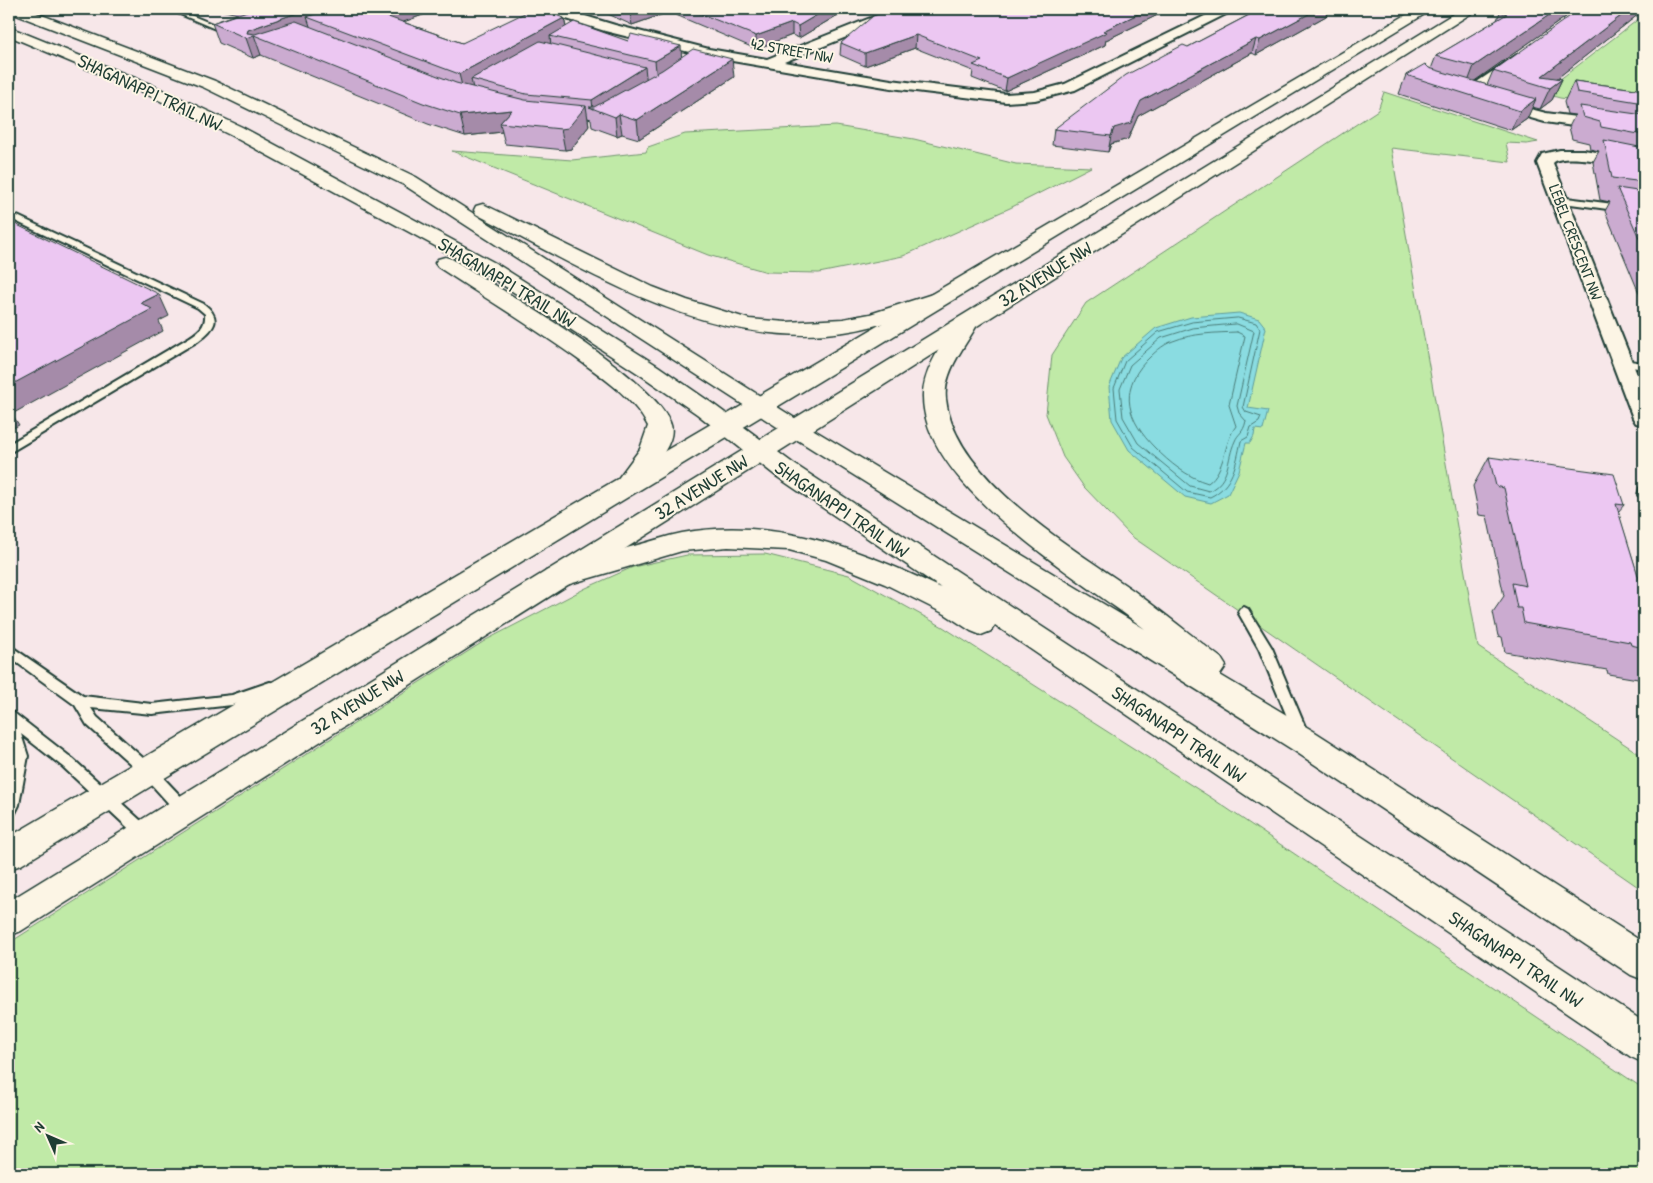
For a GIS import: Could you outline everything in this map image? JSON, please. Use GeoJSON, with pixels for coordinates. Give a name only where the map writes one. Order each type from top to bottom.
{"type":"FeatureCollection","features":[{"type":"Feature","properties":{"kind":"main road","name":"SHAGANAPPI TRAIL NW"},"geometry":{"type":"LineString","coordinates":[[14,9],[209,84],[410,181],[796,429],[1304,741],[1644,963]]}},
{"type":"Feature","properties":{"kind":"main road","name":"32 AVENUE NW"},"geometry":{"type":"LineString","coordinates":[[9,854],[1426,9]]}},
{"type":"Feature","properties":{"kind":"main road","name":"32 AVENUE NW"},"geometry":{"type":"LineString","coordinates":[[9,920],[1470,9]]}},
{"type":"Feature","properties":{"kind":"main road","name":"SHAGANAPPI TRAIL NW"},"geometry":{"type":"LineString","coordinates":[[9,31],[105,70],[185,106],[284,156],[498,274],[650,372],[728,426],[759,451],[1203,751],[1644,1044]]}},
{"type":"Feature","properties":{"kind":"main road"},"geometry":{"type":"LineString","coordinates":[[410,181],[431,185],[648,291],[694,310],[749,326],[784,329],[854,324],[945,296]]}},
{"type":"Feature","properties":{"kind":"main road"},"geometry":{"type":"LineString","coordinates":[[408,225],[413,243],[507,303],[618,378],[655,413],[660,427],[654,446],[624,488]]}},
{"type":"Feature","properties":{"kind":"main road"},"geometry":{"type":"LineString","coordinates":[[967,323],[942,366],[935,382],[933,398],[935,414],[944,437],[956,458],[986,492],[1018,520],[1154,620],[1304,741]]}},
{"type":"Feature","properties":{"kind":"main road"},"geometry":{"type":"LineString","coordinates":[[556,578],[682,542],[728,538],[789,541],[834,553],[896,576],[955,607],[1138,723],[1203,751]]}},
{"type":"Feature","properties":{"kind":"street","name":"42 STREET NW"},"geometry":{"type":"LineString","coordinates":[[548,9],[705,56],[981,96],[1034,96],[1057,92],[1092,78],[1230,9]]}},
{"type":"Feature","properties":{"kind":"street"},"geometry":{"type":"LineString","coordinates":[[566,15],[585,9]]}},
{"type":"Feature","properties":{"kind":"street"},"geometry":{"type":"LineString","coordinates":[[766,64],[904,9]]}},
{"type":"Feature","properties":{"kind":"street"},"geometry":{"type":"LineString","coordinates":[[1467,95],[1533,48]]}},
{"type":"Feature","properties":{"kind":"street"},"geometry":{"type":"LineString","coordinates":[[1451,90],[1544,117],[1644,131]]}},
{"type":"Feature","properties":{"kind":"street"},"geometry":{"type":"LineString","coordinates":[[1544,117],[1550,144]]}},
{"type":"Feature","properties":{"kind":"street","name":"LEBEL CRESCENT NW"},"geometry":{"type":"LineString","coordinates":[[1644,165],[1578,155],[1550,144],[1545,163],[1644,418]]}},
{"type":"Feature","properties":{"kind":"lane"},"geometry":{"type":"LineString","coordinates":[[171,9],[222,30],[237,24]]}},
{"type":"Feature","properties":{"kind":"lane"},"geometry":{"type":"LineString","coordinates":[[1559,200],[1644,211]]}},
{"type":"Feature","properties":{"kind":"lane"},"geometry":{"type":"LineString","coordinates":[[9,215],[201,306],[210,313],[210,322],[205,330],[194,339],[90,399],[9,449]]}},
{"type":"Feature","properties":{"kind":"lane"},"geometry":{"type":"LineString","coordinates":[[1623,363],[1644,366]]}},
{"type":"Feature","properties":{"kind":"lane"},"geometry":{"type":"LineString","coordinates":[[1244,612],[1265,648],[1304,741]]}},
{"type":"Feature","properties":{"kind":"lane"},"geometry":{"type":"LineString","coordinates":[[9,650],[80,701],[92,721],[148,771],[184,810]]}},
{"type":"Feature","properties":{"kind":"lane"},"geometry":{"type":"LineString","coordinates":[[80,701],[152,709],[232,700],[310,674]]}},
{"type":"Feature","properties":{"kind":"lane"},"geometry":{"type":"LineString","coordinates":[[9,718],[68,763],[145,834]]}},
{"type":"Feature","properties":{"kind":"lane"},"geometry":{"type":"LineString","coordinates":[[9,718],[21,756],[12,805],[9,810]]}},
{"type":"Feature","properties":{"kind":"green space"},"geometry":{"type":"Polygon","coordinates":[[[1644,15],[1644,110],[1560,98],[1542,93],[1644,15]]]}},
{"type":"Feature","properties":{"kind":"green space"},"geometry":{"type":"Polygon","coordinates":[[[1384,92],[1538,142],[1527,144],[1506,143],[1510,162],[1391,148],[1478,647],[1644,757],[1644,891],[1131,536],[1084,487],[1063,457],[1046,414],[1052,355],[1086,303],[1378,110],[1384,92]]]}},
{"type":"Feature","properties":{"kind":"green space"},"geometry":{"type":"Polygon","coordinates":[[[836,126],[914,139],[1016,164],[1091,167],[1010,208],[903,256],[819,273],[767,272],[708,255],[452,151],[572,160],[646,152],[648,147],[685,134],[836,126]]]}},
{"type":"Feature","properties":{"kind":"green space"},"geometry":{"type":"Polygon","coordinates":[[[765,554],[849,575],[943,627],[1210,797],[1644,1089],[1644,1174],[9,1174],[9,943],[486,640],[586,588],[633,567],[687,555],[765,554]]]}},
{"type":"Feature","properties":{"kind":"water"},"geometry":{"type":"Polygon","coordinates":[[[1239,313],[1259,319],[1266,328],[1248,408],[1268,411],[1263,430],[1255,429],[1250,443],[1246,443],[1239,471],[1228,494],[1211,503],[1185,497],[1129,450],[1112,420],[1109,387],[1121,358],[1156,328],[1191,317],[1239,313]]]}},
{"type":"Feature","properties":{"kind":"building"},"geometry":{"type":"Polygon","coordinates":[[[253,9],[308,9],[248,30],[247,33],[255,34],[296,21],[456,83],[525,100],[586,106],[568,128],[561,129],[500,123],[512,110],[460,115],[423,103],[254,35],[246,38],[212,23],[253,9]]]}},
{"type":"Feature","properties":{"kind":"building"},"geometry":{"type":"Polygon","coordinates":[[[329,9],[383,9],[374,12],[462,43],[533,9],[539,9],[564,18],[459,74],[307,17],[329,9]]]}},
{"type":"Feature","properties":{"kind":"building"},"geometry":{"type":"Polygon","coordinates":[[[621,9],[642,9],[630,13],[621,9]]]}},
{"type":"Feature","properties":{"kind":"building"},"geometry":{"type":"Polygon","coordinates":[[[689,9],[827,9],[798,26],[792,23],[756,36],[689,9]]]}},
{"type":"Feature","properties":{"kind":"building"},"geometry":{"type":"Polygon","coordinates":[[[892,9],[1148,9],[1103,31],[1107,32],[1007,78],[973,65],[982,61],[916,35],[865,53],[841,43],[873,16],[892,9]]]}},
{"type":"Feature","properties":{"kind":"building"},"geometry":{"type":"Polygon","coordinates":[[[1256,9],[1318,9],[1260,40],[1256,39],[1141,101],[1131,123],[1114,128],[1111,136],[1054,129],[1126,75],[1183,45],[1188,47],[1251,14],[1247,13],[1256,9]]]}},
{"type":"Feature","properties":{"kind":"building"},"geometry":{"type":"Polygon","coordinates":[[[1505,9],[1558,9],[1474,66],[1436,56],[1507,14],[1500,12],[1505,9]]]}},
{"type":"Feature","properties":{"kind":"building"},"geometry":{"type":"Polygon","coordinates":[[[1580,9],[1630,9],[1542,76],[1562,79],[1550,88],[1493,71],[1580,9]]]}},
{"type":"Feature","properties":{"kind":"building"},"geometry":{"type":"Polygon","coordinates":[[[574,22],[628,41],[631,34],[681,46],[655,61],[550,36],[574,22]]]}},
{"type":"Feature","properties":{"kind":"building"},"geometry":{"type":"Polygon","coordinates":[[[540,41],[645,67],[592,100],[526,94],[471,79],[540,41]]]}},
{"type":"Feature","properties":{"kind":"building"},"geometry":{"type":"Polygon","coordinates":[[[693,49],[732,59],[637,120],[619,114],[615,117],[589,107],[594,107],[662,70],[693,49]]]}},
{"type":"Feature","properties":{"kind":"building"},"geometry":{"type":"Polygon","coordinates":[[[1425,64],[1429,68],[1536,99],[1520,111],[1406,75],[1425,64]]]}},
{"type":"Feature","properties":{"kind":"building"},"geometry":{"type":"Polygon","coordinates":[[[1574,81],[1644,90],[1644,103],[1577,92],[1574,81]]]}},
{"type":"Feature","properties":{"kind":"building"},"geometry":{"type":"Polygon","coordinates":[[[1580,106],[1644,115],[1644,135],[1601,127],[1600,122],[1583,117],[1580,106]]]}},
{"type":"Feature","properties":{"kind":"building"},"geometry":{"type":"Polygon","coordinates":[[[1604,140],[1644,148],[1644,182],[1612,178],[1604,140]]]}},
{"type":"Feature","properties":{"kind":"building"},"geometry":{"type":"Polygon","coordinates":[[[1617,188],[1644,192],[1644,249],[1617,188]]]}},
{"type":"Feature","properties":{"kind":"building"},"geometry":{"type":"Polygon","coordinates":[[[9,221],[159,294],[141,303],[152,309],[9,386],[9,221]]]}},
{"type":"Feature","properties":{"kind":"building"},"geometry":{"type":"Polygon","coordinates":[[[1489,457],[1614,474],[1624,505],[1616,504],[1644,595],[1644,648],[1631,645],[1630,642],[1524,623],[1521,608],[1517,608],[1512,583],[1526,586],[1504,488],[1496,486],[1489,457]]]}}]}
